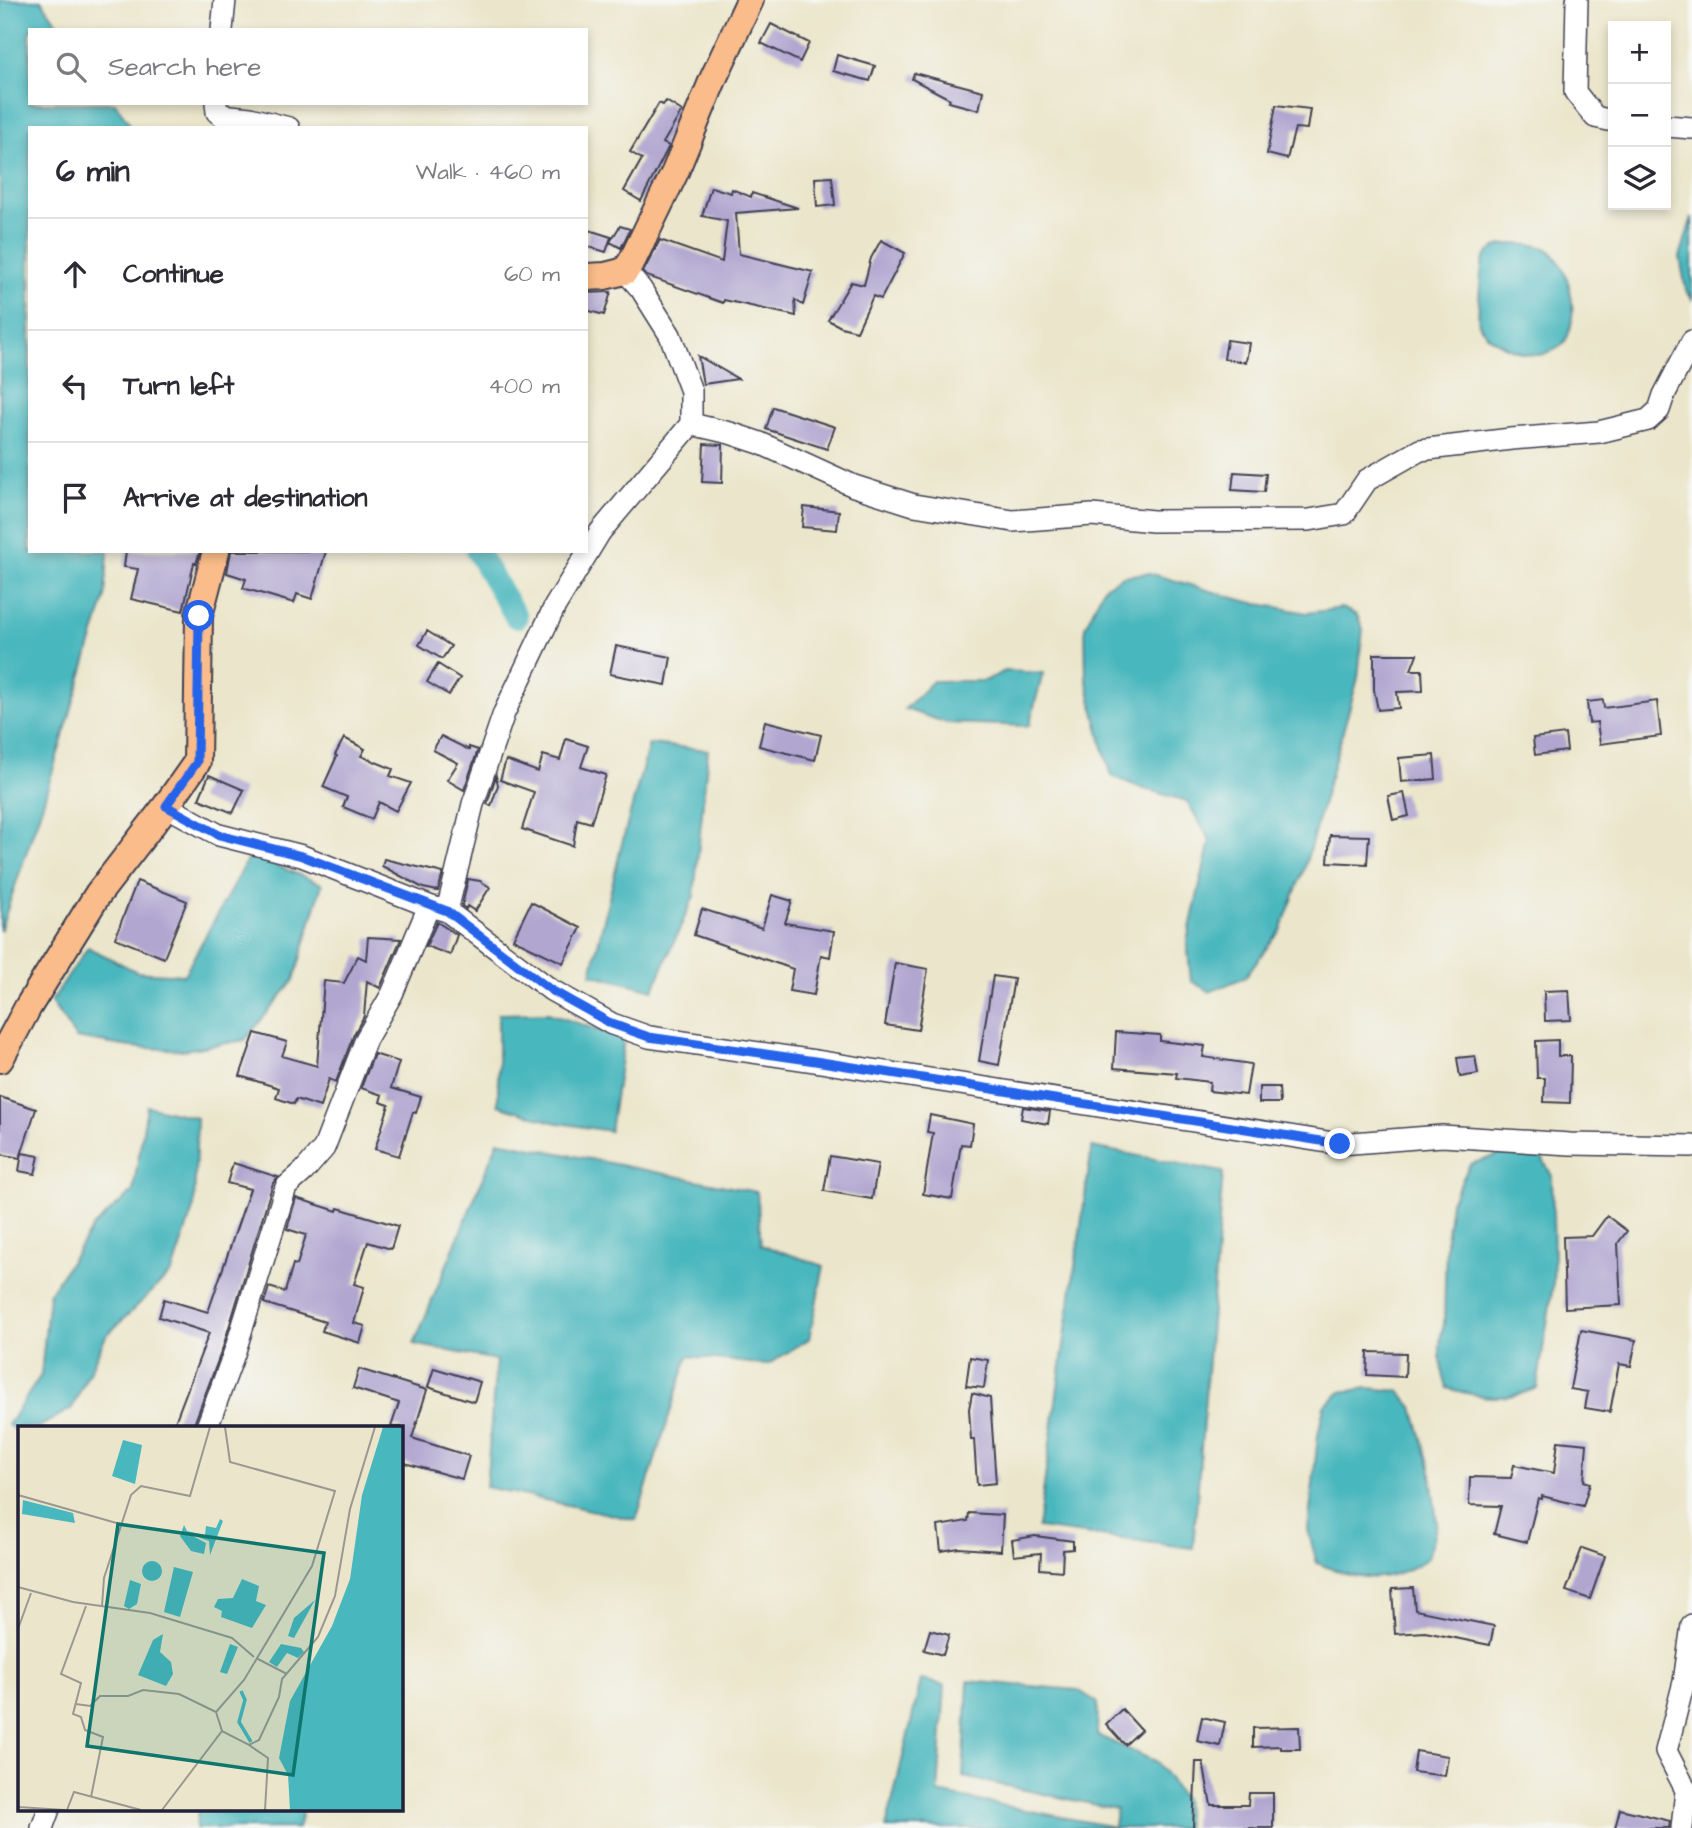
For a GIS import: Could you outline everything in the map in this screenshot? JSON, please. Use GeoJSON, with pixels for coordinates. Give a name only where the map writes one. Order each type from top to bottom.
{"type":"FeatureCollection","features":[{"type":"Feature","properties":{"kind":"main road"},"geometry":{"type":"LineString","coordinates":[[588,277],[625,271],[675,172],[714,77],[750,0]]}},
{"type":"Feature","properties":{"kind":"main road"},"geometry":{"type":"LineString","coordinates":[[0,1059],[28,1007],[98,894],[197,762],[199,616],[215,553]]}},
{"type":"Feature","properties":{"kind":"street"},"geometry":{"type":"LineString","coordinates":[[222,28],[225,0]]}},
{"type":"Feature","properties":{"kind":"street"},"geometry":{"type":"LineString","coordinates":[[1577,0],[1574,92],[1595,117],[1608,120]]}},
{"type":"Feature","properties":{"kind":"street"},"geometry":{"type":"LineString","coordinates":[[216,105],[217,112],[221,115],[250,118],[281,126]]}},
{"type":"Feature","properties":{"kind":"street"},"geometry":{"type":"LineString","coordinates":[[1671,126],[1692,128]]}},
{"type":"Feature","properties":{"kind":"street"},"geometry":{"type":"LineString","coordinates":[[588,552],[600,532],[691,424],[691,391],[670,335],[641,289],[625,271]]}},
{"type":"Feature","properties":{"kind":"street"},"geometry":{"type":"LineString","coordinates":[[691,424],[730,432],[854,486],[914,505],[1013,521],[1092,515],[1153,521],[1309,520],[1344,513],[1367,480],[1420,450],[1599,432],[1648,420],[1659,410],[1692,341]]}},
{"type":"Feature","properties":{"kind":"street"},"geometry":{"type":"LineString","coordinates":[[207,1426],[235,1351],[286,1186],[304,1171],[324,1148],[366,1040],[438,909],[504,713],[555,606],[587,553]]}},
{"type":"Feature","properties":{"kind":"street"},"geometry":{"type":"LineString","coordinates":[[166,806],[219,835],[302,856],[438,909],[551,990],[612,1024],[649,1037],[1340,1144],[1442,1136],[1570,1144],[1692,1146]]}},
{"type":"Feature","properties":{"kind":"street"},"geometry":{"type":"LineString","coordinates":[[1683,1828],[1686,1790],[1666,1751],[1684,1682],[1692,1625]]}},
{"type":"Feature","properties":{"kind":"street"},"geometry":{"type":"LineString","coordinates":[[42,1828],[48,1811]]}},
{"type":"Feature","properties":{"kind":"water"},"geometry":{"type":"Polygon","coordinates":[[[0,0],[41,0],[61,28],[28,28],[28,105],[116,105],[129,126],[28,126],[28,553],[108,553],[105,598],[43,803],[0,931],[0,0]]]}},
{"type":"Feature","properties":{"kind":"water"},"geometry":{"type":"Polygon","coordinates":[[[1692,217],[1692,299],[1686,290],[1680,257],[1692,217]]]}},
{"type":"Feature","properties":{"kind":"water"},"geometry":{"type":"Polygon","coordinates":[[[1513,244],[1545,248],[1554,256],[1562,268],[1572,299],[1570,330],[1564,342],[1554,350],[1539,355],[1523,353],[1497,342],[1479,324],[1484,259],[1495,247],[1513,244]]]}},
{"type":"Feature","properties":{"kind":"water"},"geometry":{"type":"Polygon","coordinates":[[[1149,573],[1245,601],[1307,613],[1342,608],[1357,615],[1363,629],[1358,678],[1305,866],[1281,929],[1245,977],[1210,992],[1191,981],[1187,941],[1210,841],[1187,801],[1144,789],[1112,776],[1086,678],[1085,627],[1104,587],[1123,576],[1149,573]]]}},
{"type":"Feature","properties":{"kind":"water"},"geometry":{"type":"Polygon","coordinates":[[[1005,671],[1043,673],[1029,726],[947,723],[905,709],[933,681],[985,681],[1005,671]]]}},
{"type":"Feature","properties":{"kind":"water"},"geometry":{"type":"Polygon","coordinates":[[[649,744],[708,750],[694,896],[653,990],[591,974],[649,744]]]}},
{"type":"Feature","properties":{"kind":"water"},"geometry":{"type":"Polygon","coordinates":[[[250,855],[322,884],[294,980],[245,1040],[184,1050],[130,1047],[76,1038],[51,1002],[88,947],[137,972],[184,975],[250,855]]]}},
{"type":"Feature","properties":{"kind":"water"},"geometry":{"type":"Polygon","coordinates":[[[548,1013],[624,1039],[610,1131],[553,1122],[498,1105],[498,1014],[548,1013]]]}},
{"type":"Feature","properties":{"kind":"water"},"geometry":{"type":"Polygon","coordinates":[[[147,1106],[197,1118],[194,1206],[172,1272],[106,1336],[72,1408],[41,1426],[18,1426],[18,1432],[8,1425],[41,1375],[49,1294],[93,1227],[133,1191],[147,1106]]]}},
{"type":"Feature","properties":{"kind":"water"},"geometry":{"type":"Polygon","coordinates":[[[498,1141],[757,1192],[761,1245],[824,1266],[809,1339],[767,1365],[688,1356],[636,1520],[486,1487],[496,1360],[414,1344],[498,1141]]]}},
{"type":"Feature","properties":{"kind":"water"},"geometry":{"type":"Polygon","coordinates":[[[1092,1147],[1223,1172],[1193,1548],[1038,1528],[1092,1147]]]}},
{"type":"Feature","properties":{"kind":"water"},"geometry":{"type":"Polygon","coordinates":[[[1508,1152],[1540,1154],[1552,1176],[1553,1286],[1537,1388],[1514,1395],[1492,1397],[1447,1388],[1440,1348],[1444,1325],[1446,1240],[1451,1202],[1470,1164],[1508,1152]]]}},
{"type":"Feature","properties":{"kind":"water"},"geometry":{"type":"Polygon","coordinates":[[[1368,1388],[1399,1391],[1413,1407],[1430,1467],[1437,1523],[1428,1558],[1400,1573],[1374,1577],[1347,1574],[1317,1563],[1308,1530],[1318,1435],[1324,1406],[1341,1392],[1368,1388]]]}},
{"type":"Feature","properties":{"kind":"water"},"geometry":{"type":"Polygon","coordinates":[[[921,1680],[945,1685],[938,1793],[1114,1827],[1116,1809],[963,1777],[968,1681],[1078,1690],[1098,1703],[1097,1735],[1157,1762],[1184,1800],[1186,1828],[886,1828],[921,1680]]]}},
{"type":"Feature","properties":{"kind":"water"},"geometry":{"type":"Polygon","coordinates":[[[198,1811],[302,1811],[298,1828],[196,1828],[198,1811]]]}},
{"type":"Feature","properties":{"kind":"building"},"geometry":{"type":"Polygon","coordinates":[[[771,24],[809,43],[800,62],[761,43],[771,24]]]}},
{"type":"Feature","properties":{"kind":"building"},"geometry":{"type":"Polygon","coordinates":[[[837,55],[875,66],[870,81],[833,71],[837,55]]]}},
{"type":"Feature","properties":{"kind":"building"},"geometry":{"type":"Polygon","coordinates":[[[914,73],[983,91],[979,110],[949,102],[950,99],[912,79],[914,73]]]}},
{"type":"Feature","properties":{"kind":"building"},"geometry":{"type":"Polygon","coordinates":[[[666,101],[682,111],[663,143],[669,146],[641,201],[624,191],[642,159],[630,152],[659,103],[663,105],[666,101]]]}},
{"type":"Feature","properties":{"kind":"building"},"geometry":{"type":"Polygon","coordinates":[[[1276,105],[1310,109],[1307,129],[1295,128],[1287,159],[1267,154],[1276,105]]]}},
{"type":"Feature","properties":{"kind":"building"},"geometry":{"type":"Polygon","coordinates":[[[832,177],[835,205],[817,207],[815,178],[832,177]]]}},
{"type":"Feature","properties":{"kind":"building"},"geometry":{"type":"Polygon","coordinates":[[[711,187],[731,193],[732,189],[751,197],[752,193],[798,208],[736,213],[739,254],[813,272],[803,305],[795,300],[796,316],[724,300],[723,303],[647,276],[643,272],[660,240],[722,262],[727,221],[702,216],[711,187]]]}},
{"type":"Feature","properties":{"kind":"building"},"geometry":{"type":"Polygon","coordinates":[[[620,226],[630,229],[621,248],[610,242],[620,226]]]}},
{"type":"Feature","properties":{"kind":"building"},"geometry":{"type":"Polygon","coordinates":[[[589,230],[611,237],[606,252],[588,247],[589,230]]]}},
{"type":"Feature","properties":{"kind":"building"},"geometry":{"type":"Polygon","coordinates":[[[881,240],[905,253],[881,299],[873,296],[857,331],[828,320],[851,282],[864,285],[871,258],[881,240]]]}},
{"type":"Feature","properties":{"kind":"building"},"geometry":{"type":"Polygon","coordinates":[[[611,292],[604,315],[588,311],[588,293],[611,292]]]}},
{"type":"Feature","properties":{"kind":"building"},"geometry":{"type":"Polygon","coordinates":[[[1227,340],[1249,343],[1246,362],[1224,359],[1227,340]]]}},
{"type":"Feature","properties":{"kind":"building"},"geometry":{"type":"Polygon","coordinates":[[[698,356],[738,379],[703,384],[698,356]]]}},
{"type":"Feature","properties":{"kind":"building"},"geometry":{"type":"Polygon","coordinates":[[[773,407],[835,427],[827,449],[766,429],[773,407]]]}},
{"type":"Feature","properties":{"kind":"building"},"geometry":{"type":"Polygon","coordinates":[[[704,444],[723,445],[722,483],[702,482],[704,444]]]}},
{"type":"Feature","properties":{"kind":"building"},"geometry":{"type":"Polygon","coordinates":[[[1234,472],[1266,474],[1264,492],[1232,490],[1234,472]]]}},
{"type":"Feature","properties":{"kind":"building"},"geometry":{"type":"Polygon","coordinates":[[[804,507],[839,511],[837,530],[802,527],[804,507]]]}},
{"type":"Feature","properties":{"kind":"building"},"geometry":{"type":"Polygon","coordinates":[[[126,553],[199,553],[196,564],[194,563],[183,611],[131,599],[138,569],[124,567],[126,553]]]}},
{"type":"Feature","properties":{"kind":"building"},"geometry":{"type":"Polygon","coordinates":[[[231,553],[325,553],[312,599],[297,594],[294,603],[243,588],[246,579],[227,573],[231,553]]]}},
{"type":"Feature","properties":{"kind":"building"},"geometry":{"type":"Polygon","coordinates":[[[427,631],[451,646],[442,659],[419,645],[427,631]]]}},
{"type":"Feature","properties":{"kind":"building"},"geometry":{"type":"Polygon","coordinates":[[[616,646],[671,657],[666,685],[610,674],[616,646]]]}},
{"type":"Feature","properties":{"kind":"building"},"geometry":{"type":"Polygon","coordinates":[[[1374,654],[1417,654],[1411,670],[1422,670],[1423,691],[1397,692],[1399,708],[1378,710],[1374,690],[1374,654]]]}},
{"type":"Feature","properties":{"kind":"building"},"geometry":{"type":"Polygon","coordinates":[[[438,664],[460,678],[449,695],[427,682],[438,664]]]}},
{"type":"Feature","properties":{"kind":"building"},"geometry":{"type":"Polygon","coordinates":[[[1603,700],[1604,708],[1657,701],[1661,736],[1600,744],[1597,722],[1589,723],[1587,702],[1603,700]]]}},
{"type":"Feature","properties":{"kind":"building"},"geometry":{"type":"Polygon","coordinates":[[[765,721],[821,735],[815,760],[759,746],[765,721]]]}},
{"type":"Feature","properties":{"kind":"building"},"geometry":{"type":"Polygon","coordinates":[[[1565,734],[1567,751],[1535,755],[1533,738],[1565,734]]]}},
{"type":"Feature","properties":{"kind":"building"},"geometry":{"type":"Polygon","coordinates":[[[441,736],[469,750],[469,747],[478,750],[464,790],[447,780],[458,763],[433,750],[441,736]]]}},
{"type":"Feature","properties":{"kind":"building"},"geometry":{"type":"Polygon","coordinates":[[[344,738],[365,749],[361,756],[393,769],[390,776],[411,783],[396,811],[379,802],[372,819],[343,807],[347,797],[323,787],[344,738]]]}},
{"type":"Feature","properties":{"kind":"building"},"geometry":{"type":"Polygon","coordinates":[[[566,739],[588,746],[581,767],[606,775],[591,823],[577,819],[573,846],[522,829],[534,792],[500,780],[506,760],[538,772],[543,755],[560,760],[566,739]]]}},
{"type":"Feature","properties":{"kind":"building"},"geometry":{"type":"Polygon","coordinates":[[[1434,755],[1436,779],[1401,782],[1399,758],[1434,755]]]}},
{"type":"Feature","properties":{"kind":"building"},"geometry":{"type":"Polygon","coordinates":[[[209,775],[244,790],[233,813],[199,799],[209,775]]]}},
{"type":"Feature","properties":{"kind":"building"},"geometry":{"type":"Polygon","coordinates":[[[496,776],[498,785],[491,806],[487,804],[496,776]]]}},
{"type":"Feature","properties":{"kind":"building"},"geometry":{"type":"Polygon","coordinates":[[[1404,793],[1409,816],[1393,820],[1388,796],[1404,793]]]}},
{"type":"Feature","properties":{"kind":"building"},"geometry":{"type":"Polygon","coordinates":[[[1330,835],[1369,836],[1367,864],[1328,862],[1330,835]]]}},
{"type":"Feature","properties":{"kind":"building"},"geometry":{"type":"Polygon","coordinates":[[[384,859],[443,873],[438,891],[423,888],[382,866],[384,859]]]}},
{"type":"Feature","properties":{"kind":"building"},"geometry":{"type":"Polygon","coordinates":[[[468,879],[480,881],[490,887],[475,911],[462,906],[468,879]]]}},
{"type":"Feature","properties":{"kind":"building"},"geometry":{"type":"Polygon","coordinates":[[[137,881],[187,901],[164,958],[115,938],[137,881]]]}},
{"type":"Feature","properties":{"kind":"building"},"geometry":{"type":"Polygon","coordinates":[[[772,895],[792,901],[785,923],[834,931],[830,957],[821,955],[814,995],[789,991],[793,969],[694,935],[702,909],[762,928],[772,895]]]}},
{"type":"Feature","properties":{"kind":"building"},"geometry":{"type":"Polygon","coordinates":[[[531,902],[581,928],[563,963],[513,939],[531,902]]]}},
{"type":"Feature","properties":{"kind":"building"},"geometry":{"type":"Polygon","coordinates":[[[437,922],[457,935],[450,955],[426,946],[437,922]]]}},
{"type":"Feature","properties":{"kind":"building"},"geometry":{"type":"Polygon","coordinates":[[[368,937],[401,939],[380,988],[367,981],[364,1016],[354,1034],[336,1082],[329,1079],[320,1107],[296,1099],[294,1104],[276,1098],[279,1088],[240,1076],[255,1033],[287,1042],[282,1056],[317,1066],[324,981],[344,983],[358,956],[366,960],[368,937]]]}},
{"type":"Feature","properties":{"kind":"building"},"geometry":{"type":"Polygon","coordinates":[[[895,963],[928,969],[918,1030],[885,1025],[895,963]]]}},
{"type":"Feature","properties":{"kind":"building"},"geometry":{"type":"Polygon","coordinates":[[[993,976],[1014,979],[999,1065],[979,1061],[993,976]]]}},
{"type":"Feature","properties":{"kind":"building"},"geometry":{"type":"Polygon","coordinates":[[[1569,990],[1571,1020],[1545,1021],[1544,991],[1569,990]]]}},
{"type":"Feature","properties":{"kind":"building"},"geometry":{"type":"Polygon","coordinates":[[[1116,1032],[1160,1035],[1160,1041],[1205,1046],[1203,1057],[1251,1064],[1246,1095],[1209,1091],[1210,1082],[1176,1078],[1177,1073],[1114,1068],[1116,1032]]]}},
{"type":"Feature","properties":{"kind":"building"},"geometry":{"type":"Polygon","coordinates":[[[1558,1040],[1558,1056],[1571,1056],[1570,1103],[1544,1102],[1545,1078],[1537,1078],[1536,1041],[1558,1040]]]}},
{"type":"Feature","properties":{"kind":"building"},"geometry":{"type":"Polygon","coordinates":[[[374,1054],[399,1062],[391,1088],[421,1097],[416,1113],[413,1112],[399,1156],[375,1149],[389,1105],[380,1102],[382,1095],[361,1088],[374,1054]]]}},
{"type":"Feature","properties":{"kind":"building"},"geometry":{"type":"Polygon","coordinates":[[[1475,1056],[1478,1074],[1460,1077],[1457,1058],[1475,1056]]]}},
{"type":"Feature","properties":{"kind":"building"},"geometry":{"type":"Polygon","coordinates":[[[1259,1087],[1279,1087],[1280,1103],[1259,1103],[1259,1087]]]}},
{"type":"Feature","properties":{"kind":"building"},"geometry":{"type":"Polygon","coordinates":[[[0,1097],[36,1109],[20,1158],[0,1154],[0,1097]]]}},
{"type":"Feature","properties":{"kind":"building"},"geometry":{"type":"Polygon","coordinates":[[[1023,1107],[1050,1111],[1048,1124],[1021,1119],[1023,1107]]]}},
{"type":"Feature","properties":{"kind":"building"},"geometry":{"type":"Polygon","coordinates":[[[930,1115],[973,1124],[970,1145],[961,1144],[952,1199],[923,1194],[933,1133],[927,1132],[930,1115]]]}},
{"type":"Feature","properties":{"kind":"building"},"geometry":{"type":"Polygon","coordinates":[[[22,1153],[39,1156],[35,1174],[19,1171],[22,1153]]]}},
{"type":"Feature","properties":{"kind":"building"},"geometry":{"type":"Polygon","coordinates":[[[830,1156],[878,1164],[872,1199],[824,1191],[830,1156]]]}},
{"type":"Feature","properties":{"kind":"building"},"geometry":{"type":"Polygon","coordinates":[[[233,1163],[278,1177],[273,1183],[223,1347],[193,1426],[189,1426],[175,1422],[209,1333],[159,1317],[164,1299],[208,1312],[250,1189],[227,1183],[233,1163]]]}},
{"type":"Feature","properties":{"kind":"building"},"geometry":{"type":"Polygon","coordinates":[[[296,1198],[398,1226],[391,1249],[368,1242],[354,1284],[364,1287],[354,1323],[365,1326],[360,1343],[322,1331],[325,1322],[264,1303],[269,1287],[285,1292],[293,1264],[297,1265],[306,1235],[287,1229],[296,1198]]]}},
{"type":"Feature","properties":{"kind":"building"},"geometry":{"type":"Polygon","coordinates":[[[1607,1216],[1627,1231],[1618,1243],[1621,1305],[1565,1308],[1563,1237],[1592,1236],[1607,1216]]]}},
{"type":"Feature","properties":{"kind":"building"},"geometry":{"type":"Polygon","coordinates":[[[1581,1330],[1636,1340],[1631,1366],[1619,1364],[1610,1412],[1585,1408],[1588,1392],[1570,1389],[1581,1330]]]}},
{"type":"Feature","properties":{"kind":"building"},"geometry":{"type":"Polygon","coordinates":[[[1368,1352],[1406,1353],[1405,1377],[1367,1375],[1368,1352]]]}},
{"type":"Feature","properties":{"kind":"building"},"geometry":{"type":"Polygon","coordinates":[[[970,1357],[988,1360],[984,1388],[966,1386],[970,1357]]]}},
{"type":"Feature","properties":{"kind":"building"},"geometry":{"type":"Polygon","coordinates":[[[434,1368],[480,1382],[474,1402],[428,1387],[434,1368]]]}},
{"type":"Feature","properties":{"kind":"building"},"geometry":{"type":"Polygon","coordinates":[[[359,1369],[427,1390],[412,1438],[469,1456],[462,1479],[402,1462],[402,1426],[391,1426],[399,1403],[353,1388],[359,1369]]]}},
{"type":"Feature","properties":{"kind":"building"},"geometry":{"type":"Polygon","coordinates":[[[972,1393],[990,1398],[996,1483],[977,1485],[969,1409],[972,1393]]]}},
{"type":"Feature","properties":{"kind":"building"},"geometry":{"type":"Polygon","coordinates":[[[1558,1441],[1587,1444],[1584,1481],[1590,1483],[1583,1506],[1542,1496],[1542,1499],[1538,1498],[1527,1542],[1494,1534],[1501,1506],[1469,1505],[1470,1477],[1511,1478],[1514,1465],[1554,1473],[1558,1441]]]}},
{"type":"Feature","properties":{"kind":"building"},"geometry":{"type":"Polygon","coordinates":[[[969,1513],[1003,1515],[1001,1551],[959,1548],[941,1551],[938,1526],[968,1521],[969,1513]]]}},
{"type":"Feature","properties":{"kind":"building"},"geometry":{"type":"Polygon","coordinates":[[[1035,1536],[1073,1541],[1073,1549],[1063,1550],[1062,1571],[1040,1569],[1041,1553],[1014,1556],[1012,1540],[1035,1536]]]}},
{"type":"Feature","properties":{"kind":"building"},"geometry":{"type":"Polygon","coordinates":[[[1582,1548],[1605,1556],[1590,1599],[1566,1591],[1582,1548]]]}},
{"type":"Feature","properties":{"kind":"building"},"geometry":{"type":"Polygon","coordinates":[[[1413,1588],[1415,1610],[1494,1626],[1490,1645],[1425,1632],[1395,1634],[1392,1589],[1413,1588]]]}},
{"type":"Feature","properties":{"kind":"building"},"geometry":{"type":"Polygon","coordinates":[[[930,1630],[949,1635],[943,1655],[924,1650],[930,1630]]]}},
{"type":"Feature","properties":{"kind":"building"},"geometry":{"type":"Polygon","coordinates":[[[1122,1709],[1141,1730],[1125,1745],[1106,1724],[1122,1709]]]}},
{"type":"Feature","properties":{"kind":"building"},"geometry":{"type":"Polygon","coordinates":[[[1202,1717],[1225,1722],[1220,1746],[1197,1741],[1202,1717]]]}},
{"type":"Feature","properties":{"kind":"building"},"geometry":{"type":"Polygon","coordinates":[[[1299,1727],[1300,1749],[1281,1749],[1281,1746],[1253,1747],[1253,1728],[1299,1727]]]}},
{"type":"Feature","properties":{"kind":"building"},"geometry":{"type":"Polygon","coordinates":[[[1416,1751],[1448,1756],[1445,1776],[1413,1772],[1416,1751]]]}},
{"type":"Feature","properties":{"kind":"building"},"geometry":{"type":"Polygon","coordinates":[[[1196,1762],[1203,1762],[1211,1805],[1248,1805],[1249,1793],[1273,1793],[1273,1828],[1193,1828],[1196,1762]]]}},
{"type":"Feature","properties":{"kind":"building"},"geometry":{"type":"Polygon","coordinates":[[[1620,1809],[1670,1821],[1669,1828],[1615,1828],[1620,1809]]]}},
{"type":"Feature","properties":{"kind":"waterway"},"geometry":{"type":"LineString","coordinates":[[478,553],[516,617]]}},
{"type":"Feature","properties":{"kind":"route"},"geometry":{"type":"LineString","coordinates":[[199,616],[197,762],[166,806],[219,835],[302,856],[447,911],[551,990],[612,1024],[649,1037],[1340,1144]]}}]}
